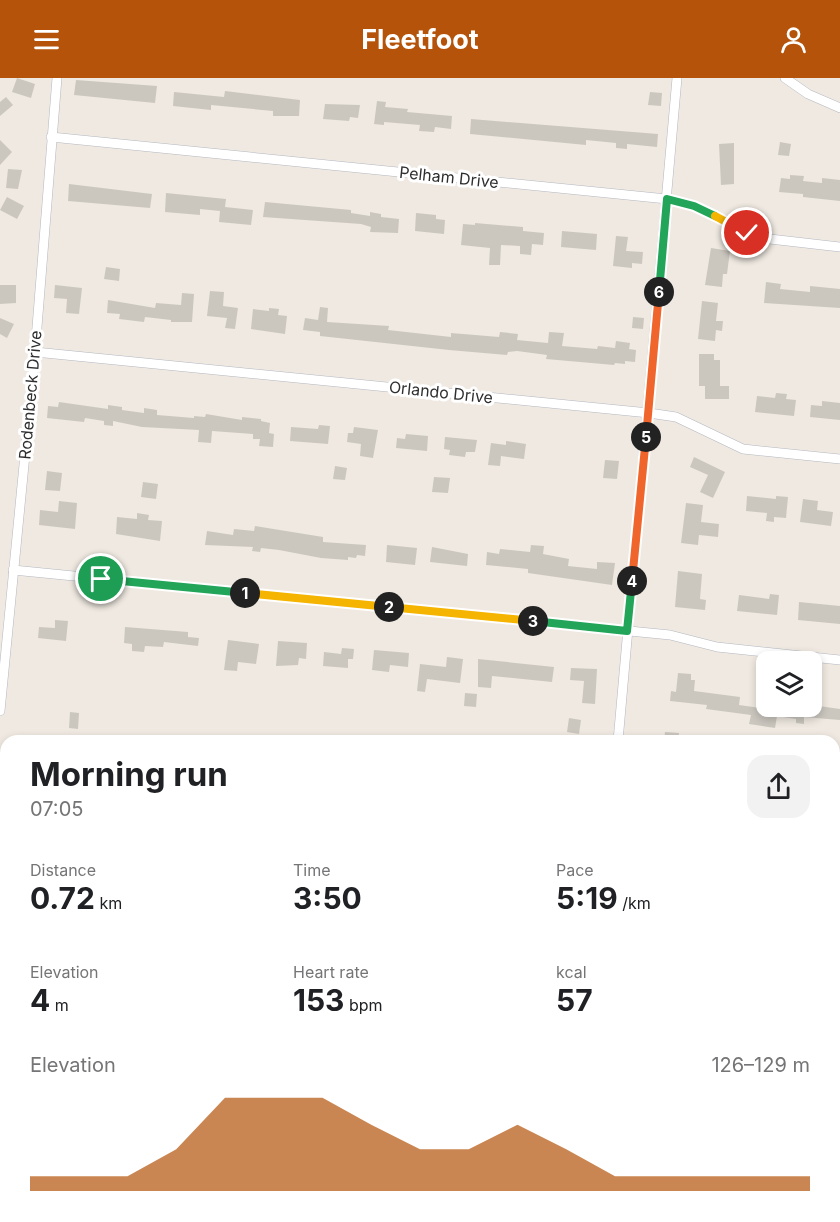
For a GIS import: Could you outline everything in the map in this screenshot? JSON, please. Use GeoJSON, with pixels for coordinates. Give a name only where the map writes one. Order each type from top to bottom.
{"type":"FeatureCollection","features":[{"type":"Feature","properties":{"kind":"street","name":"Rodenbeck Drive"},"geometry":{"type":"LineString","coordinates":[[0,711],[35,352],[57,78]]}},
{"type":"Feature","properties":{"kind":"street"},"geometry":{"type":"LineString","coordinates":[[618,735],[649,413],[677,78]]}},
{"type":"Feature","properties":{"kind":"street"},"geometry":{"type":"LineString","coordinates":[[785,78],[808,94],[840,108]]}},
{"type":"Feature","properties":{"kind":"street","name":"Pelham Drive"},"geometry":{"type":"LineString","coordinates":[[51,137],[667,199],[694,206],[747,233],[770,239],[840,247]]}},
{"type":"Feature","properties":{"kind":"street","name":"Orlando Drive"},"geometry":{"type":"LineString","coordinates":[[35,352],[649,413],[676,417],[743,449],[840,459]]}},
{"type":"Feature","properties":{"kind":"street"},"geometry":{"type":"LineString","coordinates":[[13,570],[670,635],[717,647],[840,660]]}},
{"type":"Feature","properties":{"kind":"building"},"geometry":{"type":"Polygon","coordinates":[[[17,78],[35,84],[31,98],[12,92],[17,78]]]}},
{"type":"Feature","properties":{"kind":"building"},"geometry":{"type":"Polygon","coordinates":[[[76,80],[157,86],[155,103],[74,95],[76,80]]]}},
{"type":"Feature","properties":{"kind":"building"},"geometry":{"type":"Polygon","coordinates":[[[225,91],[300,100],[299,116],[273,116],[273,111],[211,105],[211,110],[173,106],[174,92],[224,97],[225,91]]]}},
{"type":"Feature","properties":{"kind":"building"},"geometry":{"type":"Polygon","coordinates":[[[650,92],[662,93],[661,106],[648,105],[650,92]]]}},
{"type":"Feature","properties":{"kind":"building"},"geometry":{"type":"Polygon","coordinates":[[[6,97],[13,105],[0,116],[0,102],[6,97]]]}},
{"type":"Feature","properties":{"kind":"building"},"geometry":{"type":"Polygon","coordinates":[[[377,101],[386,102],[385,107],[408,109],[407,112],[452,116],[451,129],[435,127],[434,132],[419,131],[420,125],[384,122],[384,125],[374,124],[377,101]]]}},
{"type":"Feature","properties":{"kind":"building"},"geometry":{"type":"Polygon","coordinates":[[[325,104],[360,105],[358,118],[350,117],[349,121],[323,119],[325,104]]]}},
{"type":"Feature","properties":{"kind":"building"},"geometry":{"type":"Polygon","coordinates":[[[471,119],[658,134],[657,147],[627,144],[627,149],[616,148],[616,143],[586,140],[586,145],[470,134],[471,119]]]}},
{"type":"Feature","properties":{"kind":"building"},"geometry":{"type":"Polygon","coordinates":[[[0,140],[12,152],[0,165],[0,140]]]}},
{"type":"Feature","properties":{"kind":"building"},"geometry":{"type":"Polygon","coordinates":[[[780,142],[791,144],[789,156],[778,155],[780,142]]]}},
{"type":"Feature","properties":{"kind":"building"},"geometry":{"type":"Polygon","coordinates":[[[734,143],[734,184],[721,185],[719,144],[734,143]]]}},
{"type":"Feature","properties":{"kind":"building"},"geometry":{"type":"Polygon","coordinates":[[[8,169],[22,170],[18,189],[6,188],[8,169]]]}},
{"type":"Feature","properties":{"kind":"building"},"geometry":{"type":"Polygon","coordinates":[[[790,175],[804,176],[803,181],[822,183],[822,178],[840,180],[840,201],[779,192],[781,178],[790,179],[790,175]]]}},
{"type":"Feature","properties":{"kind":"building"},"geometry":{"type":"Polygon","coordinates":[[[69,184],[152,194],[150,208],[68,201],[69,184]]]}},
{"type":"Feature","properties":{"kind":"building"},"geometry":{"type":"Polygon","coordinates":[[[166,193],[226,199],[225,207],[253,210],[251,225],[219,222],[220,211],[200,209],[200,215],[165,212],[166,193]]]}},
{"type":"Feature","properties":{"kind":"building"},"geometry":{"type":"Polygon","coordinates":[[[7,197],[24,206],[17,219],[0,210],[7,197]]]}},
{"type":"Feature","properties":{"kind":"building"},"geometry":{"type":"Polygon","coordinates":[[[265,202],[351,210],[351,213],[370,216],[370,212],[381,214],[381,217],[399,219],[398,233],[370,232],[371,227],[361,224],[263,217],[265,202]]]}},
{"type":"Feature","properties":{"kind":"building"},"geometry":{"type":"Polygon","coordinates":[[[416,213],[436,215],[436,219],[445,220],[444,234],[415,231],[416,213]]]}},
{"type":"Feature","properties":{"kind":"building"},"geometry":{"type":"Polygon","coordinates":[[[475,223],[523,227],[523,231],[544,233],[543,245],[532,244],[531,255],[520,254],[520,246],[501,245],[500,265],[489,265],[490,248],[461,245],[463,224],[475,225],[475,223]]]}},
{"type":"Feature","properties":{"kind":"building"},"geometry":{"type":"Polygon","coordinates":[[[562,231],[597,234],[596,250],[561,247],[562,231]]]}},
{"type":"Feature","properties":{"kind":"building"},"geometry":{"type":"Polygon","coordinates":[[[616,236],[628,237],[626,251],[643,252],[642,264],[632,263],[632,268],[613,266],[616,236]]]}},
{"type":"Feature","properties":{"kind":"building"},"geometry":{"type":"Polygon","coordinates":[[[711,248],[730,251],[727,274],[723,274],[722,287],[705,285],[711,248]]]}},
{"type":"Feature","properties":{"kind":"building"},"geometry":{"type":"Polygon","coordinates":[[[106,267],[120,269],[119,281],[104,279],[106,267]]]}},
{"type":"Feature","properties":{"kind":"building"},"geometry":{"type":"Polygon","coordinates":[[[766,282],[781,284],[780,289],[810,292],[810,286],[840,289],[840,308],[764,303],[766,282]]]}},
{"type":"Feature","properties":{"kind":"building"},"geometry":{"type":"Polygon","coordinates":[[[0,285],[16,285],[16,303],[0,304],[0,285]]]}},
{"type":"Feature","properties":{"kind":"building"},"geometry":{"type":"Polygon","coordinates":[[[55,285],[82,288],[79,314],[66,313],[67,299],[54,298],[55,285]]]}},
{"type":"Feature","properties":{"kind":"building"},"geometry":{"type":"Polygon","coordinates":[[[210,291],[224,292],[223,306],[238,308],[235,329],[225,328],[227,318],[207,316],[210,291]]]}},
{"type":"Feature","properties":{"kind":"building"},"geometry":{"type":"Polygon","coordinates":[[[182,293],[194,294],[192,322],[171,322],[171,320],[145,317],[144,322],[119,319],[120,314],[107,313],[108,300],[155,308],[156,303],[181,305],[182,293]]]}},
{"type":"Feature","properties":{"kind":"building"},"geometry":{"type":"Polygon","coordinates":[[[702,301],[718,303],[716,321],[723,321],[722,331],[716,330],[715,341],[698,339],[702,301]]]}},
{"type":"Feature","properties":{"kind":"building"},"geometry":{"type":"Polygon","coordinates":[[[320,307],[328,308],[327,322],[389,326],[388,330],[451,337],[451,333],[499,337],[500,332],[518,334],[517,340],[548,343],[549,332],[564,333],[562,346],[597,349],[598,346],[615,348],[616,341],[630,343],[629,349],[636,350],[635,362],[625,361],[625,364],[615,363],[614,365],[546,359],[547,355],[517,351],[508,352],[507,355],[449,350],[320,336],[320,332],[303,330],[305,318],[318,320],[320,307]]]}},
{"type":"Feature","properties":{"kind":"building"},"geometry":{"type":"Polygon","coordinates":[[[269,308],[279,309],[278,315],[287,316],[285,334],[251,329],[253,309],[269,311],[269,308]]]}},
{"type":"Feature","properties":{"kind":"building"},"geometry":{"type":"Polygon","coordinates":[[[633,317],[644,318],[643,329],[632,328],[633,317]]]}},
{"type":"Feature","properties":{"kind":"building"},"geometry":{"type":"Polygon","coordinates":[[[0,318],[14,324],[7,338],[0,334],[0,318]]]}},
{"type":"Feature","properties":{"kind":"building"},"geometry":{"type":"Polygon","coordinates":[[[699,354],[714,354],[714,360],[720,360],[720,386],[729,386],[729,399],[705,399],[705,386],[699,386],[699,354]]]}},
{"type":"Feature","properties":{"kind":"building"},"geometry":{"type":"Polygon","coordinates":[[[776,393],[787,394],[786,399],[796,400],[794,416],[755,412],[757,396],[775,398],[776,393]]]}},
{"type":"Feature","properties":{"kind":"building"},"geometry":{"type":"Polygon","coordinates":[[[822,401],[840,403],[840,420],[810,417],[811,405],[822,406],[822,401]]]}},
{"type":"Feature","properties":{"kind":"building"},"geometry":{"type":"Polygon","coordinates":[[[59,402],[108,409],[108,405],[122,407],[122,410],[144,413],[144,408],[157,410],[157,415],[194,418],[194,416],[205,417],[206,414],[242,420],[242,417],[261,419],[261,421],[270,423],[269,433],[274,434],[273,447],[259,446],[260,439],[253,439],[253,434],[212,431],[211,443],[198,442],[199,430],[142,427],[113,421],[113,426],[104,425],[104,421],[85,418],[84,422],[47,418],[48,406],[58,407],[59,402]]]}},
{"type":"Feature","properties":{"kind":"building"},"geometry":{"type":"Polygon","coordinates":[[[319,425],[330,426],[328,444],[290,441],[291,427],[318,429],[319,425]]]}},
{"type":"Feature","properties":{"kind":"building"},"geometry":{"type":"Polygon","coordinates":[[[354,427],[378,430],[373,458],[360,456],[361,444],[347,442],[348,433],[353,433],[354,427]]]}},
{"type":"Feature","properties":{"kind":"building"},"geometry":{"type":"Polygon","coordinates":[[[406,434],[428,436],[427,451],[396,448],[397,438],[405,439],[406,434]]]}},
{"type":"Feature","properties":{"kind":"building"},"geometry":{"type":"Polygon","coordinates":[[[445,437],[477,440],[475,452],[466,452],[465,457],[449,455],[450,450],[444,449],[445,437]]]}},
{"type":"Feature","properties":{"kind":"building"},"geometry":{"type":"Polygon","coordinates":[[[506,441],[526,444],[524,459],[501,456],[500,466],[488,465],[491,443],[506,445],[506,441]]]}},
{"type":"Feature","properties":{"kind":"building"},"geometry":{"type":"Polygon","coordinates":[[[694,457],[725,472],[713,498],[700,492],[708,475],[690,467],[694,457]]]}},
{"type":"Feature","properties":{"kind":"building"},"geometry":{"type":"Polygon","coordinates":[[[605,460],[619,461],[617,479],[603,478],[605,460]]]}},
{"type":"Feature","properties":{"kind":"building"},"geometry":{"type":"Polygon","coordinates":[[[335,466],[347,468],[345,480],[333,479],[335,466]]]}},
{"type":"Feature","properties":{"kind":"building"},"geometry":{"type":"Polygon","coordinates":[[[47,471],[62,473],[60,491],[45,490],[47,471]]]}},
{"type":"Feature","properties":{"kind":"building"},"geometry":{"type":"Polygon","coordinates":[[[434,477],[450,478],[448,493],[432,492],[434,477]]]}},
{"type":"Feature","properties":{"kind":"building"},"geometry":{"type":"Polygon","coordinates":[[[143,482],[158,484],[156,499],[141,497],[143,482]]]}},
{"type":"Feature","properties":{"kind":"building"},"geometry":{"type":"Polygon","coordinates":[[[747,496],[776,499],[776,496],[788,497],[786,518],[774,517],[774,522],[766,521],[767,513],[746,511],[747,496]]]}},
{"type":"Feature","properties":{"kind":"building"},"geometry":{"type":"Polygon","coordinates":[[[803,499],[818,501],[817,510],[833,512],[831,526],[800,522],[803,499]]]}},
{"type":"Feature","properties":{"kind":"building"},"geometry":{"type":"Polygon","coordinates":[[[59,501],[77,503],[75,529],[39,525],[40,510],[58,512],[59,501]]]}},
{"type":"Feature","properties":{"kind":"building"},"geometry":{"type":"Polygon","coordinates":[[[686,503],[703,505],[701,522],[719,524],[718,537],[699,535],[698,545],[681,543],[686,503]]]}},
{"type":"Feature","properties":{"kind":"building"},"geometry":{"type":"Polygon","coordinates":[[[137,513],[149,515],[148,520],[162,521],[160,541],[116,534],[117,517],[137,519],[137,513]]]}},
{"type":"Feature","properties":{"kind":"building"},"geometry":{"type":"Polygon","coordinates":[[[255,526],[323,537],[323,542],[366,545],[365,556],[348,557],[348,560],[261,548],[260,552],[252,551],[253,547],[205,545],[207,531],[233,535],[234,529],[254,531],[255,526]]]}},
{"type":"Feature","properties":{"kind":"building"},"geometry":{"type":"Polygon","coordinates":[[[387,545],[417,548],[415,565],[386,562],[387,545]]]}},
{"type":"Feature","properties":{"kind":"building"},"geometry":{"type":"Polygon","coordinates":[[[531,545],[544,546],[543,554],[569,559],[568,566],[597,569],[597,562],[615,563],[612,585],[528,573],[528,569],[486,565],[487,552],[499,554],[500,549],[530,552],[531,545]]]}},
{"type":"Feature","properties":{"kind":"building"},"geometry":{"type":"Polygon","coordinates":[[[432,547],[468,554],[467,566],[430,562],[432,547]]]}},
{"type":"Feature","properties":{"kind":"building"},"geometry":{"type":"Polygon","coordinates":[[[678,571],[702,574],[700,599],[706,600],[705,610],[675,607],[678,571]]]}},
{"type":"Feature","properties":{"kind":"building"},"geometry":{"type":"Polygon","coordinates":[[[770,594],[779,595],[777,615],[737,611],[739,595],[769,599],[770,594]]]}},
{"type":"Feature","properties":{"kind":"building"},"geometry":{"type":"Polygon","coordinates":[[[799,602],[840,606],[840,624],[798,620],[799,602]]]}},
{"type":"Feature","properties":{"kind":"building"},"geometry":{"type":"Polygon","coordinates":[[[55,620],[68,621],[66,641],[38,638],[39,627],[55,628],[55,620]]]}},
{"type":"Feature","properties":{"kind":"building"},"geometry":{"type":"Polygon","coordinates":[[[125,627],[188,632],[188,637],[199,638],[198,646],[164,642],[163,647],[145,646],[144,652],[132,651],[132,644],[124,643],[125,627]]]}},
{"type":"Feature","properties":{"kind":"building"},"geometry":{"type":"Polygon","coordinates":[[[228,640],[259,644],[256,664],[238,662],[237,671],[224,670],[228,640]]]}},
{"type":"Feature","properties":{"kind":"building"},"geometry":{"type":"Polygon","coordinates":[[[278,641],[307,643],[306,659],[299,658],[298,665],[276,666],[278,641]]]}},
{"type":"Feature","properties":{"kind":"building"},"geometry":{"type":"Polygon","coordinates":[[[342,648],[354,649],[353,659],[348,659],[348,668],[323,666],[324,652],[341,654],[342,648]]]}},
{"type":"Feature","properties":{"kind":"building"},"geometry":{"type":"Polygon","coordinates":[[[374,650],[409,653],[408,667],[390,665],[389,672],[372,670],[374,650]]]}},
{"type":"Feature","properties":{"kind":"building"},"geometry":{"type":"Polygon","coordinates":[[[447,657],[463,659],[460,683],[427,679],[425,692],[417,691],[420,664],[446,667],[447,657]]]}},
{"type":"Feature","properties":{"kind":"building"},"geometry":{"type":"Polygon","coordinates":[[[478,659],[554,667],[552,682],[492,676],[491,688],[478,687],[478,659]]]}},
{"type":"Feature","properties":{"kind":"building"},"geometry":{"type":"Polygon","coordinates":[[[571,668],[597,669],[595,704],[582,703],[584,681],[570,680],[571,668]]]}},
{"type":"Feature","properties":{"kind":"building"},"geometry":{"type":"Polygon","coordinates":[[[678,673],[691,674],[691,680],[695,680],[694,691],[740,697],[739,705],[756,707],[756,717],[777,717],[775,728],[749,724],[751,715],[706,709],[707,705],[670,701],[671,691],[676,692],[678,673]]]}},
{"type":"Feature","properties":{"kind":"building"},"geometry":{"type":"Polygon","coordinates":[[[465,693],[477,694],[476,707],[464,706],[465,693]]]}},
{"type":"Feature","properties":{"kind":"building"},"geometry":{"type":"Polygon","coordinates":[[[822,706],[840,709],[840,720],[804,717],[822,717],[822,706]]]}},
{"type":"Feature","properties":{"kind":"building"},"geometry":{"type":"Polygon","coordinates":[[[70,712],[79,713],[78,729],[69,728],[70,712]]]}},
{"type":"Feature","properties":{"kind":"building"},"geometry":{"type":"Polygon","coordinates":[[[783,717],[804,717],[804,724],[796,723],[796,719],[783,717]]]}},
{"type":"Feature","properties":{"kind":"building"},"geometry":{"type":"Polygon","coordinates":[[[569,718],[581,720],[579,734],[567,732],[569,718]]]}},
{"type":"Feature","properties":{"kind":"building"},"geometry":{"type":"Polygon","coordinates":[[[665,732],[679,733],[679,735],[665,735],[665,732]]]}},
{"type":"Feature","properties":{"kind":"route"},"geometry":{"type":"LineString","coordinates":[[101,579],[627,631],[649,413],[667,199],[694,206],[747,233]]}}]}
